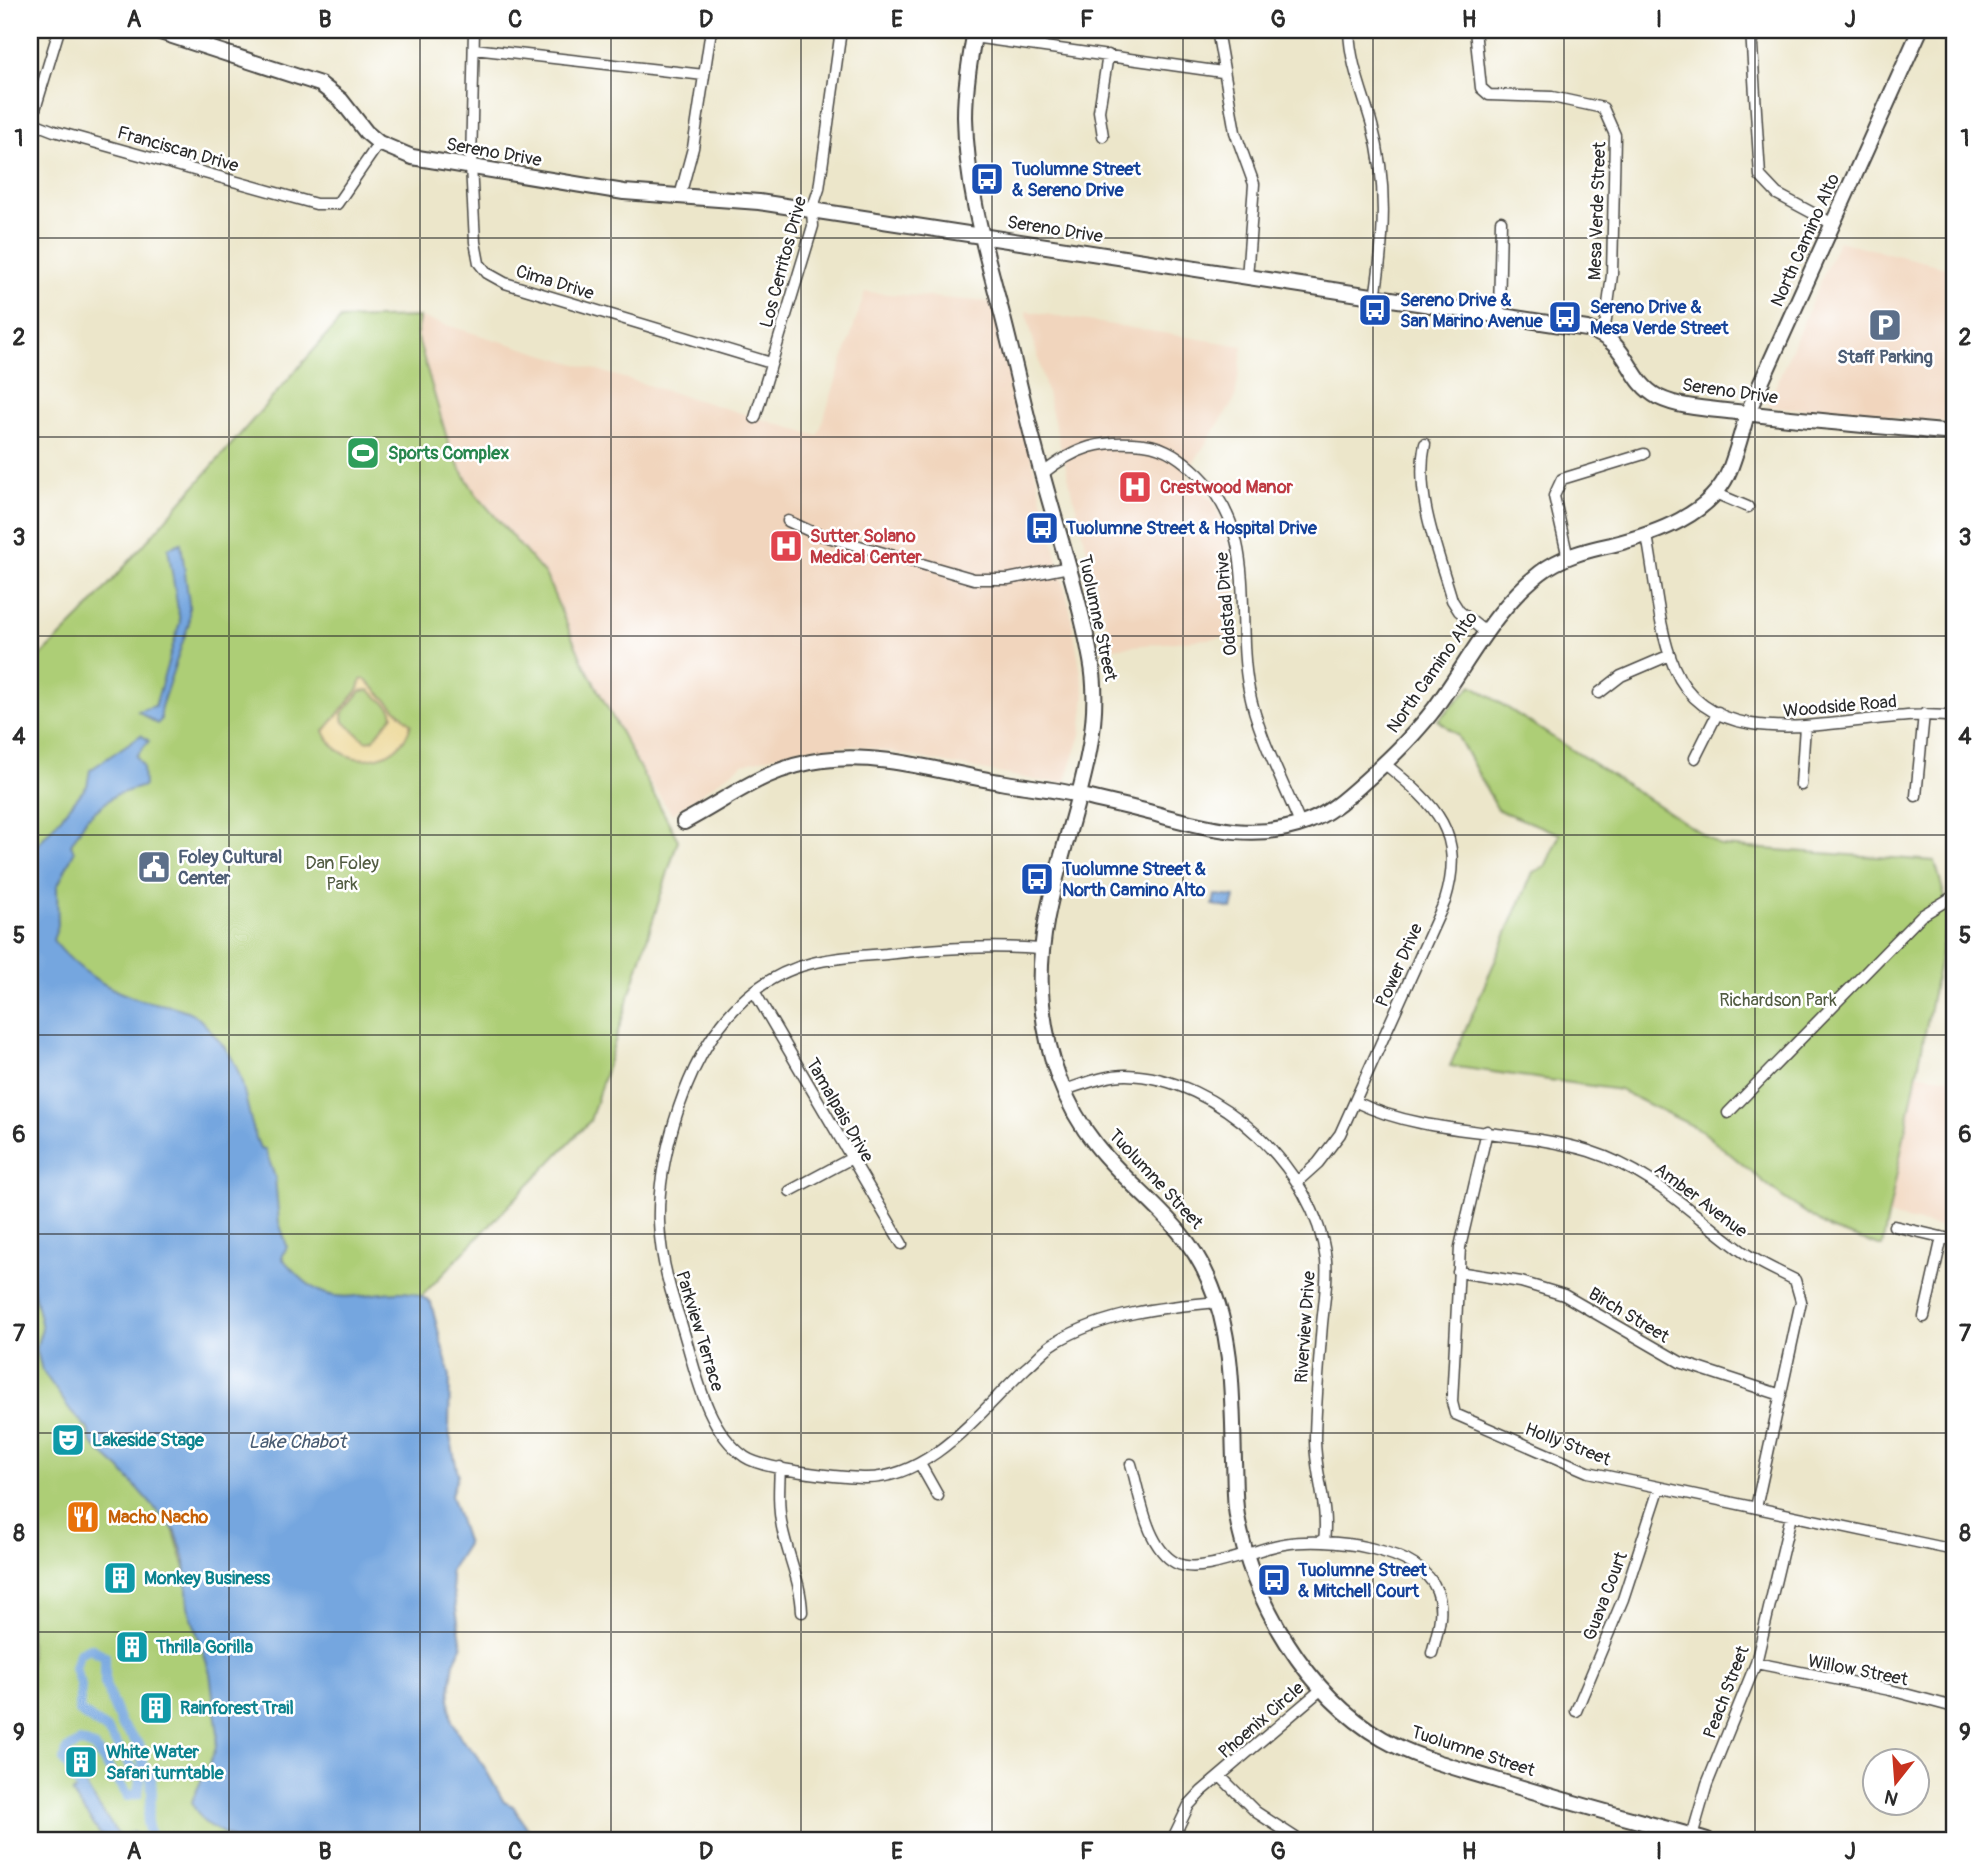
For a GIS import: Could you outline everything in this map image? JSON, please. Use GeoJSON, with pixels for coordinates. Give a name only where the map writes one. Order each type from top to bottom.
{"type":"FeatureCollection","features":[{"type":"Feature","properties":{"kind":"street","name":"Franciscan Drive"},"geometry":{"type":"LineString","coordinates":[[59,30],[32,119],[36,124],[54,131],[316,204],[337,204],[379,143]]}},
{"type":"Feature","properties":{"kind":"street","name":"Sereno Drive"},"geometry":{"type":"LineString","coordinates":[[154,30],[320,84],[341,100],[366,132],[379,143],[412,157],[471,165],[553,182],[759,202],[1499,315],[1604,334],[1618,346],[1642,385],[1656,396],[1705,408],[1747,414],[1954,433]]}},
{"type":"Feature","properties":{"kind":"street","name":"Cima Drive"},"geometry":{"type":"LineString","coordinates":[[474,30],[471,165],[475,242],[479,263],[487,273],[505,283],[771,363]]}},
{"type":"Feature","properties":{"kind":"street"},"geometry":{"type":"LineString","coordinates":[[680,196],[693,148],[711,30]]}},
{"type":"Feature","properties":{"kind":"street","name":"Los Cerritos Drive"},"geometry":{"type":"LineString","coordinates":[[755,418],[813,226],[812,210],[819,189],[841,30]]}},
{"type":"Feature","properties":{"kind":"street"},"geometry":{"type":"LineString","coordinates":[[1217,30],[1235,132],[1254,184],[1247,278]]}},
{"type":"Feature","properties":{"kind":"street"},"geometry":{"type":"LineString","coordinates":[[1349,30],[1357,83],[1378,154],[1384,213],[1375,298]]}},
{"type":"Feature","properties":{"kind":"street","name":"Mesa Verde Street"},"geometry":{"type":"LineString","coordinates":[[1475,30],[1482,88],[1489,95],[1552,97],[1603,108],[1615,135],[1612,275],[1604,334]]}},
{"type":"Feature","properties":{"kind":"street"},"geometry":{"type":"LineString","coordinates":[[1751,30],[1760,176],[1777,194],[1833,224]]}},
{"type":"Feature","properties":{"kind":"street","name":"North Camino Alto"},"geometry":{"type":"LineString","coordinates":[[684,822],[759,778],[785,768],[832,759],[871,760],[1078,794],[1216,831],[1256,834],[1300,824],[1341,803],[1385,764],[1434,710],[1485,632],[1518,590],[1546,568],[1568,558],[1647,536],[1675,523],[1715,493],[1730,470],[1747,414],[1920,30]]}},
{"type":"Feature","properties":{"kind":"street"},"geometry":{"type":"LineString","coordinates":[[974,34],[1223,72]]}},
{"type":"Feature","properties":{"kind":"street","name":"Tuolumne Street"},"geometry":{"type":"LineString","coordinates":[[974,34],[965,120],[980,237],[1069,567],[1092,665],[1095,696],[1090,741],[1078,794],[1047,905],[1040,948],[1042,1005],[1054,1068],[1078,1119],[1097,1147],[1165,1212],[1194,1250],[1218,1302],[1231,1369],[1236,1511],[1246,1552],[1278,1625],[1323,1688],[1363,1725],[1404,1750],[1542,1795],[1699,1838]]}},
{"type":"Feature","properties":{"kind":"street"},"geometry":{"type":"LineString","coordinates":[[474,49],[704,75]]}},
{"type":"Feature","properties":{"kind":"street"},"geometry":{"type":"LineString","coordinates":[[1103,136],[1099,111],[1108,55]]}},
{"type":"Feature","properties":{"kind":"street"},"geometry":{"type":"LineString","coordinates":[[1499,315],[1501,222]]}},
{"type":"Feature","properties":{"kind":"street","name":"Oddstad Drive"},"geometry":{"type":"LineString","coordinates":[[1042,474],[1066,455],[1100,443],[1119,441],[1155,446],[1179,456],[1216,491],[1236,534],[1242,580],[1248,689],[1300,824]]}},
{"type":"Feature","properties":{"kind":"street"},"geometry":{"type":"LineString","coordinates":[[1425,444],[1422,460],[1424,499],[1452,600],[1459,611],[1485,632]]}},
{"type":"Feature","properties":{"kind":"street"},"geometry":{"type":"LineString","coordinates":[[1568,558],[1554,496],[1562,479],[1644,454]]}},
{"type":"Feature","properties":{"kind":"street"},"geometry":{"type":"LineString","coordinates":[[1715,493],[1748,507]]}},
{"type":"Feature","properties":{"kind":"street"},"geometry":{"type":"LineString","coordinates":[[788,521],[814,533],[974,579],[1009,579],[1069,567]]}},
{"type":"Feature","properties":{"kind":"street","name":"Woodside Road"},"geometry":{"type":"LineString","coordinates":[[1647,536],[1670,655],[1684,684],[1718,712],[1763,727],[1805,726],[1924,715],[1954,717]]}},
{"type":"Feature","properties":{"kind":"street"},"geometry":{"type":"LineString","coordinates":[[1599,693],[1621,676],[1670,655]]}},
{"type":"Feature","properties":{"kind":"street"},"geometry":{"type":"LineString","coordinates":[[1695,758],[1718,712]]}},
{"type":"Feature","properties":{"kind":"street"},"geometry":{"type":"LineString","coordinates":[[1916,796],[1924,715]]}},
{"type":"Feature","properties":{"kind":"street"},"geometry":{"type":"LineString","coordinates":[[1801,785],[1805,726]]}},
{"type":"Feature","properties":{"kind":"street","name":"Power Drive"},"geometry":{"type":"LineString","coordinates":[[1298,1181],[1331,1147],[1356,1102],[1451,881],[1452,848],[1444,822],[1414,787],[1385,764]]}},
{"type":"Feature","properties":{"kind":"street"},"geometry":{"type":"LineString","coordinates":[[1728,1113],[1921,916],[1954,896]]}},
{"type":"Feature","properties":{"kind":"street","name":"Parkview Terrace"},"geometry":{"type":"LineString","coordinates":[[1040,948],[966,945],[813,962],[776,977],[754,991],[727,1016],[703,1049],[684,1088],[660,1182],[658,1245],[707,1406],[730,1444],[748,1459],[780,1467],[864,1478],[887,1475],[920,1464],[946,1445],[1054,1343],[1100,1321],[1218,1302]]}},
{"type":"Feature","properties":{"kind":"street","name":"Tamalpais Drive"},"geometry":{"type":"LineString","coordinates":[[754,991],[902,1244]]}},
{"type":"Feature","properties":{"kind":"street","name":"Riverview Drive"},"geometry":{"type":"LineString","coordinates":[[1064,1090],[1126,1075],[1178,1086],[1212,1100],[1237,1118],[1298,1181],[1313,1211],[1326,1261],[1315,1440],[1326,1515],[1324,1541]]}},
{"type":"Feature","properties":{"kind":"street","name":"Amber Avenue"},"geometry":{"type":"LineString","coordinates":[[1356,1102],[1402,1119],[1487,1131],[1587,1151],[1613,1160],[1658,1183],[1740,1250],[1795,1280],[1801,1301],[1756,1508]]}},
{"type":"Feature","properties":{"kind":"street","name":"Holly Street"},"geometry":{"type":"LineString","coordinates":[[1487,1131],[1463,1228],[1458,1272],[1452,1402],[1455,1414],[1567,1464],[1659,1489],[1954,1550]]}},
{"type":"Feature","properties":{"kind":"street"},"geometry":{"type":"LineString","coordinates":[[790,1191],[850,1159]]}},
{"type":"Feature","properties":{"kind":"street"},"geometry":{"type":"LineString","coordinates":[[1894,1226],[1954,1240]]}},
{"type":"Feature","properties":{"kind":"street"},"geometry":{"type":"LineString","coordinates":[[1924,1317],[1942,1237]]}},
{"type":"Feature","properties":{"kind":"street","name":"Birch Street"},"geometry":{"type":"LineString","coordinates":[[1458,1272],[1521,1282],[1564,1296],[1680,1362],[1781,1395]]}},
{"type":"Feature","properties":{"kind":"street"},"geometry":{"type":"LineString","coordinates":[[920,1464],[938,1496]]}},
{"type":"Feature","properties":{"kind":"street"},"geometry":{"type":"LineString","coordinates":[[1131,1464],[1161,1552],[1178,1564],[1209,1566],[1246,1552],[1286,1543],[1324,1541],[1405,1558],[1429,1576],[1441,1604],[1441,1620],[1432,1653]]}},
{"type":"Feature","properties":{"kind":"street"},"geometry":{"type":"LineString","coordinates":[[780,1467],[780,1517],[801,1592],[802,1612]]}},
{"type":"Feature","properties":{"kind":"street","name":"Guava Court"},"geometry":{"type":"LineString","coordinates":[[1576,1711],[1623,1599],[1659,1489]]}},
{"type":"Feature","properties":{"kind":"street","name":"Peach Street"},"geometry":{"type":"LineString","coordinates":[[1699,1838],[1707,1784],[1756,1663],[1791,1516]]}},
{"type":"Feature","properties":{"kind":"street","name":"Willow Street"},"geometry":{"type":"LineString","coordinates":[[1756,1663],[1890,1690],[1954,1707]]}},
{"type":"Feature","properties":{"kind":"street","name":"Phoenix Circle"},"geometry":{"type":"LineString","coordinates":[[1172,1840],[1189,1805],[1323,1688]]}},
{"type":"Feature","properties":{"kind":"street","name":"Phoenix Circle"},"geometry":{"type":"LineString","coordinates":[[1220,1776],[1256,1812],[1299,1840]]}},
{"type":"Feature","properties":{"kind":"shaded area","name":"Staff Parking"},"geometry":{"type":"Polygon","coordinates":[[[1838,241],[1954,269],[1954,423],[1767,406],[1838,241]]]}},
{"type":"Feature","properties":{"kind":"shaded area","name":"Sutter Solano Medical Center"},"geometry":{"type":"Polygon","coordinates":[[[865,292],[992,302],[1069,604],[1085,696],[1081,735],[1065,783],[1040,781],[858,746],[799,749],[743,764],[672,814],[632,757],[581,658],[546,576],[475,493],[451,452],[417,335],[419,317],[818,436],[865,292]]]}},
{"type":"Feature","properties":{"kind":"shaded area","name":"Crestwood Manor"},"geometry":{"type":"Polygon","coordinates":[[[1026,311],[1243,346],[1235,399],[1186,474],[1213,501],[1225,529],[1233,563],[1238,636],[1112,648],[1026,311]]]}},
{"type":"Feature","properties":{"kind":"shaded area"},"geometry":{"type":"Polygon","coordinates":[[[1917,1074],[1954,1078],[1954,1230],[1888,1216],[1917,1074]]]}},
{"type":"Feature","properties":{"kind":"green space","name":"Dan Foley Park"},"geometry":{"type":"Polygon","coordinates":[[[419,317],[417,335],[451,452],[475,493],[546,576],[581,658],[678,840],[590,1121],[363,1357],[30,994],[30,667],[83,614],[341,319],[419,317]]]}},
{"type":"Feature","properties":{"kind":"green space","name":"Richardson Park"},"geometry":{"type":"Polygon","coordinates":[[[1472,685],[1721,846],[1935,861],[1949,913],[1882,1247],[1830,1229],[1782,1197],[1701,1130],[1620,1090],[1450,1066],[1533,872],[1545,867],[1560,834],[1498,810],[1457,735],[1438,720],[1472,685]]]}},
{"type":"Feature","properties":{"kind":"green space"},"geometry":{"type":"Polygon","coordinates":[[[30,1261],[170,1519],[232,1723],[262,1840],[30,1840],[30,1261]]]}},
{"type":"Feature","properties":{"kind":"sand"},"geometry":{"type":"Polygon","coordinates":[[[365,679],[411,724],[405,738],[395,749],[370,759],[343,753],[332,744],[324,731],[359,689],[361,680],[365,679]],[[369,690],[361,691],[342,714],[344,722],[366,741],[373,740],[393,715],[391,708],[369,690]]]}},
{"type":"Feature","properties":{"kind":"water"},"geometry":{"type":"Polygon","coordinates":[[[181,543],[189,623],[161,707],[161,720],[157,724],[138,711],[155,706],[180,622],[168,548],[181,543]]]}},
{"type":"Feature","properties":{"kind":"water","name":"Lake Chabot"},"geometry":{"type":"Polygon","coordinates":[[[141,735],[149,741],[136,756],[143,766],[144,786],[115,795],[87,818],[71,844],[74,852],[57,887],[58,926],[53,940],[82,969],[119,992],[178,1008],[196,1016],[225,1048],[238,1071],[255,1136],[260,1148],[265,1149],[275,1177],[279,1222],[287,1246],[282,1258],[299,1276],[319,1291],[333,1296],[406,1292],[419,1295],[431,1303],[450,1376],[449,1431],[458,1474],[451,1495],[467,1544],[450,1571],[462,1646],[454,1662],[449,1698],[452,1721],[462,1740],[478,1756],[504,1802],[513,1806],[535,1840],[235,1840],[204,1822],[191,1803],[215,1751],[218,1734],[210,1673],[188,1606],[185,1560],[176,1532],[120,1469],[91,1443],[88,1429],[71,1411],[42,1370],[36,1348],[42,1328],[30,1276],[30,854],[87,786],[90,770],[141,735]]]}},
{"type":"Feature","properties":{"kind":"water"},"geometry":{"type":"Polygon","coordinates":[[[1215,895],[1235,897],[1232,909],[1213,905],[1215,895]]]}},
{"type":"Feature","properties":{"kind":"water"},"geometry":{"type":"Polygon","coordinates":[[[84,1784],[119,1836],[133,1832],[143,1840],[104,1840],[72,1793],[84,1784]]]}},
{"type":"Feature","properties":{"kind":"waterway"},"geometry":{"type":"LineString","coordinates":[[87,1799],[64,1760],[67,1750],[80,1742],[94,1747],[128,1796],[138,1794],[140,1780],[107,1730],[79,1711],[81,1686],[75,1668],[79,1653],[90,1648],[105,1656],[105,1684],[121,1724],[140,1746],[143,1765],[151,1777],[152,1794],[147,1822],[151,1840]]}},
{"type":"Feature","properties":{"kind":"place","name":"Tuolumne Street & Sereno Drive"},"geometry":{"type":"Point","coordinates":[987,179]}},
{"type":"Feature","properties":{"kind":"place","name":"Sereno Drive & San Marino Avenue"},"geometry":{"type":"Point","coordinates":[1375,310]}},
{"type":"Feature","properties":{"kind":"place","name":"Sereno Drive & Mesa Verde Street"},"geometry":{"type":"Point","coordinates":[1565,317]}},
{"type":"Feature","properties":{"kind":"place","name":"Staff Parking"},"geometry":{"type":"Point","coordinates":[1885,325]}},
{"type":"Feature","properties":{"kind":"place","name":"Sports Complex"},"geometry":{"type":"Point","coordinates":[363,453]}},
{"type":"Feature","properties":{"kind":"place","name":"Crestwood Manor"},"geometry":{"type":"Point","coordinates":[1135,487]}},
{"type":"Feature","properties":{"kind":"place","name":"Tuolumne Street & Hospital Drive"},"geometry":{"type":"Point","coordinates":[1042,528]}},
{"type":"Feature","properties":{"kind":"place","name":"Sutter Solano Medical Center"},"geometry":{"type":"Point","coordinates":[786,546]}},
{"type":"Feature","properties":{"kind":"place","name":"Foley Cultural Center"},"geometry":{"type":"Point","coordinates":[154,867]}},
{"type":"Feature","properties":{"kind":"place","name":"Tuolumne Street & North Camino Alto"},"geometry":{"type":"Point","coordinates":[1037,879]}},
{"type":"Feature","properties":{"kind":"place","name":"Lakeside Stage"},"geometry":{"type":"Point","coordinates":[68,1440]}},
{"type":"Feature","properties":{"kind":"place","name":"Macho Nacho"},"geometry":{"type":"Point","coordinates":[83,1517]}},
{"type":"Feature","properties":{"kind":"place","name":"Monkey Business"},"geometry":{"type":"Point","coordinates":[120,1578]}},
{"type":"Feature","properties":{"kind":"place","name":"Tuolumne Street & Mitchell Court"},"geometry":{"type":"Point","coordinates":[1274,1580]}},
{"type":"Feature","properties":{"kind":"place","name":"Thrilla Gorilla"},"geometry":{"type":"Point","coordinates":[132,1647]}},
{"type":"Feature","properties":{"kind":"place","name":"Rainforest Trail"},"geometry":{"type":"Point","coordinates":[156,1708]}},
{"type":"Feature","properties":{"kind":"place","name":"White Water Safari turntable"},"geometry":{"type":"Point","coordinates":[81,1762]}}]}
